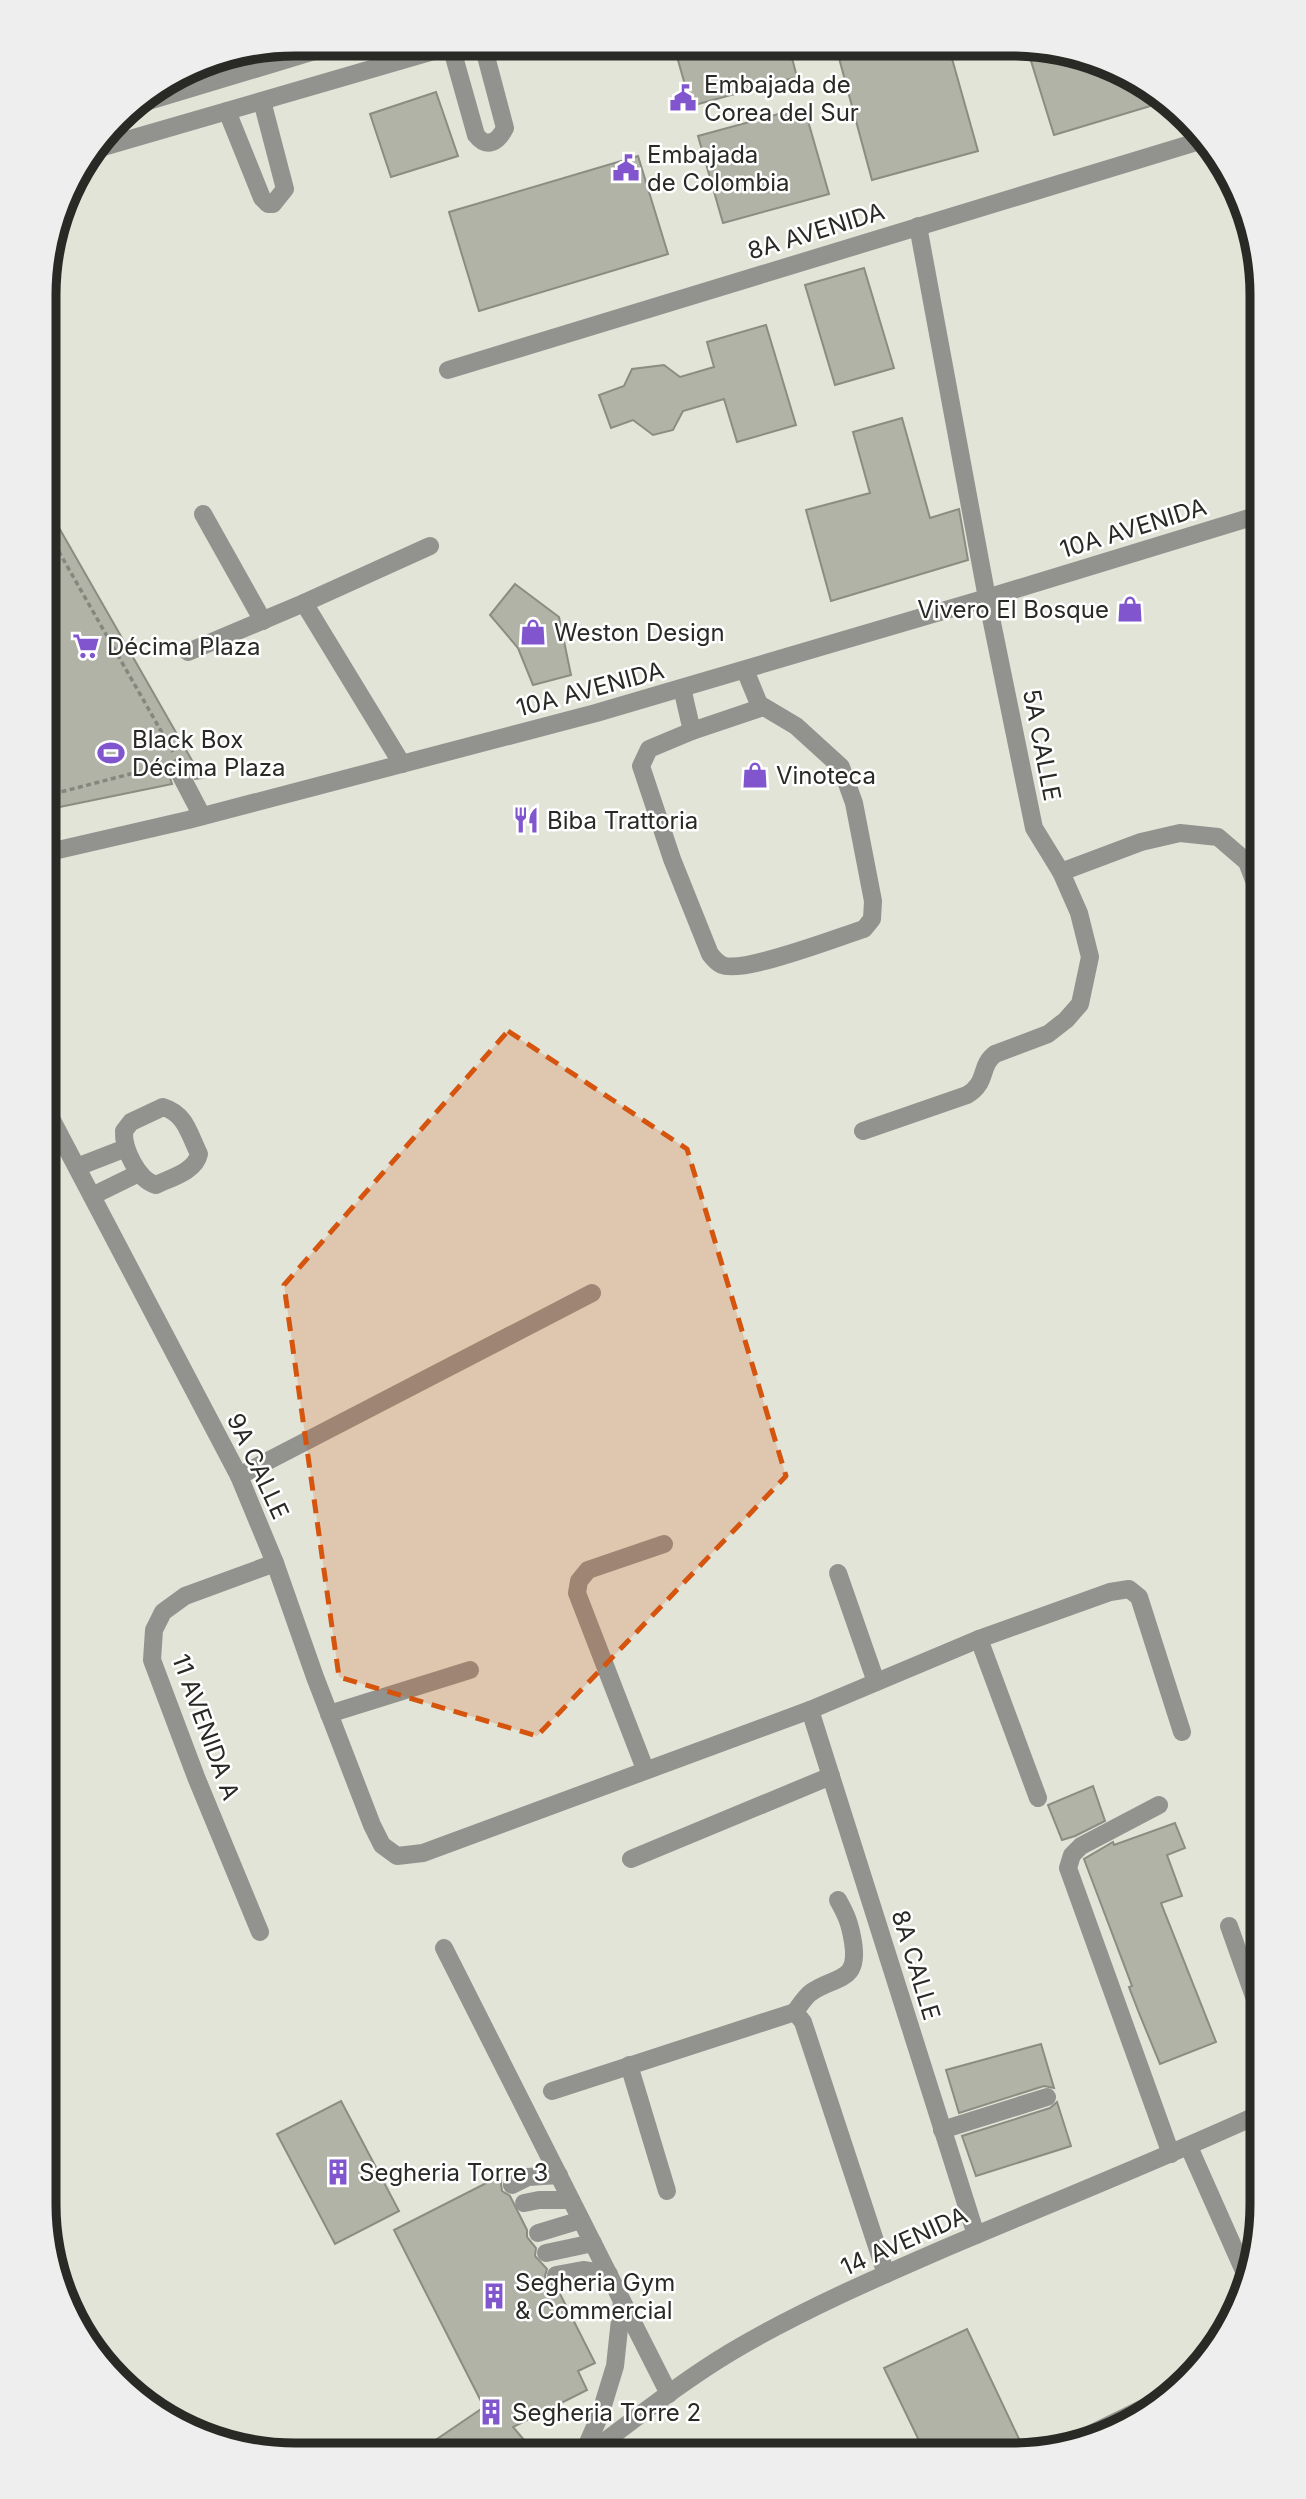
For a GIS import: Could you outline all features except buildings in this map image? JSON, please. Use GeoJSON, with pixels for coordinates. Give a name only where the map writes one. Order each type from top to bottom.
{"type":"FeatureCollection","features":[{"type":"Feature","properties":{"kind":"street"},"geometry":{"type":"LineString","coordinates":[[160,98],[298,56]]}},
{"type":"Feature","properties":{"kind":"street"},"geometry":{"type":"LineString","coordinates":[[108,145],[415,56]]}},
{"type":"Feature","properties":{"kind":"street"},"geometry":{"type":"LineString","coordinates":[[455,56],[476,135],[488,144],[495,141],[505,128],[486,56]]}},
{"type":"Feature","properties":{"kind":"street"},"geometry":{"type":"LineString","coordinates":[[227,111],[262,198],[268,204],[273,204],[285,189],[262,101]]}},
{"type":"Feature","properties":{"kind":"street","name":"8A AVENIDA"},"geometry":{"type":"LineString","coordinates":[[447,370],[1195,142]]}},
{"type":"Feature","properties":{"kind":"street","name":"5A CALLE"},"geometry":{"type":"LineString","coordinates":[[863,1131],[976,1090],[982,1081],[988,1059],[1048,1034],[1080,1004],[1090,957],[1079,913],[1061,872],[1034,828],[987,598],[918,226]]}},
{"type":"Feature","properties":{"kind":"street"},"geometry":{"type":"LineString","coordinates":[[203,514],[263,621]]}},
{"type":"Feature","properties":{"kind":"street","name":"10A AVENIDA"},"geometry":{"type":"LineString","coordinates":[[56,851],[196,823],[682,688],[1250,518]]}},
{"type":"Feature","properties":{"kind":"street"},"geometry":{"type":"LineString","coordinates":[[188,652],[430,546]]}},
{"type":"Feature","properties":{"kind":"street"},"geometry":{"type":"LineString","coordinates":[[303,603],[402,764]]}},
{"type":"Feature","properties":{"kind":"street"},"geometry":{"type":"LineString","coordinates":[[745,670],[756,700],[796,726],[841,767],[854,803],[873,901],[872,919],[864,929],[736,967],[722,965],[710,954],[672,859],[641,766],[649,750],[692,731],[763,707]]}},
{"type":"Feature","properties":{"kind":"street"},"geometry":{"type":"LineString","coordinates":[[682,688],[692,731]]}},
{"type":"Feature","properties":{"kind":"street"},"geometry":{"type":"LineString","coordinates":[[174,765],[196,823]]}},
{"type":"Feature","properties":{"kind":"street"},"geometry":{"type":"LineString","coordinates":[[1061,872],[1141,842],[1180,833],[1218,837],[1247,862],[1250,869]]}},
{"type":"Feature","properties":{"kind":"street"},"geometry":{"type":"LineString","coordinates":[[163,1107],[174,1111],[182,1119],[199,1154],[198,1160],[189,1169],[156,1185],[146,1181],[139,1173],[126,1148],[124,1131],[131,1122],[163,1107]]}},
{"type":"Feature","properties":{"kind":"street","name":"9A CALLE"},"geometry":{"type":"LineString","coordinates":[[56,1128],[239,1476],[275,1563],[329,1714],[382,1845],[397,1856],[423,1853],[646,1769]]}},
{"type":"Feature","properties":{"kind":"street"},"geometry":{"type":"LineString","coordinates":[[77,1167],[126,1148]]}},
{"type":"Feature","properties":{"kind":"street"},"geometry":{"type":"LineString","coordinates":[[92,1196],[139,1173]]}},
{"type":"Feature","properties":{"kind":"street"},"geometry":{"type":"LineString","coordinates":[[239,1476],[592,1293]]}},
{"type":"Feature","properties":{"kind":"street"},"geometry":{"type":"LineString","coordinates":[[664,1544],[588,1570],[579,1581],[577,1593],[646,1769],[810,1710],[979,1639],[1110,1592],[1129,1588],[1139,1597],[1182,1732]]}},
{"type":"Feature","properties":{"kind":"street","name":"11 AVENIDA A"},"geometry":{"type":"LineString","coordinates":[[260,1932],[196,1777],[152,1660],[154,1630],[163,1612],[186,1595],[275,1563]]}},
{"type":"Feature","properties":{"kind":"street"},"geometry":{"type":"LineString","coordinates":[[838,1573],[876,1682]]}},
{"type":"Feature","properties":{"kind":"street"},"geometry":{"type":"LineString","coordinates":[[979,1639],[1038,1798]]}},
{"type":"Feature","properties":{"kind":"street"},"geometry":{"type":"LineString","coordinates":[[329,1714],[470,1670]]}},
{"type":"Feature","properties":{"kind":"street","name":"8A CALLE"},"geometry":{"type":"LineString","coordinates":[[810,1710],[976,2235]]}},
{"type":"Feature","properties":{"kind":"street"},"geometry":{"type":"LineString","coordinates":[[631,1859],[831,1776]]}},
{"type":"Feature","properties":{"kind":"street"},"geometry":{"type":"LineString","coordinates":[[1159,1805],[1081,1846],[1072,1855],[1068,1868],[1171,2154]]}},
{"type":"Feature","properties":{"kind":"street"},"geometry":{"type":"LineString","coordinates":[[552,2091],[795,2012],[809,1994],[842,1979],[852,1970],[855,1955],[850,1920],[838,1900]]}},
{"type":"Feature","properties":{"kind":"street"},"geometry":{"type":"LineString","coordinates":[[1229,1926],[1249,1983]]}},
{"type":"Feature","properties":{"kind":"street"},"geometry":{"type":"LineString","coordinates":[[444,1948],[669,2393]]}},
{"type":"Feature","properties":{"kind":"street"},"geometry":{"type":"LineString","coordinates":[[795,2012],[803,2022],[886,2274]]}},
{"type":"Feature","properties":{"kind":"street"},"geometry":{"type":"LineString","coordinates":[[629,2065],[667,2190]]}},
{"type":"Feature","properties":{"kind":"street"},"geometry":{"type":"LineString","coordinates":[[942,2130],[1047,2096]]}},
{"type":"Feature","properties":{"kind":"street","name":"14 AVENIDA"},"geometry":{"type":"LineString","coordinates":[[603,2443],[669,2393],[731,2352],[886,2274],[1189,2147],[1249,2119]]}},
{"type":"Feature","properties":{"kind":"street"},"geometry":{"type":"LineString","coordinates":[[1189,2147],[1241,2265]]}},
{"type":"Feature","properties":{"kind":"street"},"geometry":{"type":"LineString","coordinates":[[512,2185],[528,2177],[558,2175]]}},
{"type":"Feature","properties":{"kind":"street"},"geometry":{"type":"LineString","coordinates":[[524,2203],[571,2200]]}},
{"type":"Feature","properties":{"kind":"street"},"geometry":{"type":"LineString","coordinates":[[538,2233],[581,2220]]}},
{"type":"Feature","properties":{"kind":"street"},"geometry":{"type":"LineString","coordinates":[[546,2253],[593,2243]]}},
{"type":"Feature","properties":{"kind":"street"},"geometry":{"type":"LineString","coordinates":[[556,2275],[583,2270],[608,2274]]}},
{"type":"Feature","properties":{"kind":"street"},"geometry":{"type":"LineString","coordinates":[[588,2443],[600,2416],[615,2366],[622,2301]]}},
{"type":"Feature","properties":{"kind":"path"},"geometry":{"type":"LineString","coordinates":[[56,547],[174,765],[56,793]]}},
{"type":"Feature","properties":{"kind":"highlighted area"},"geometry":{"type":"Polygon","coordinates":[[[508,1031],[687,1149],[786,1476],[537,1736],[339,1677],[284,1285],[508,1031]]]}},
{"type":"Feature","properties":{"kind":"place","name":"Embajada de Corea del Sur"},"geometry":{"type":"Point","coordinates":[683,98]}},
{"type":"Feature","properties":{"kind":"place","name":"Embajada de Colombia"},"geometry":{"type":"Point","coordinates":[626,168]}},
{"type":"Feature","properties":{"kind":"place","name":"Vivero El Bosque"},"geometry":{"type":"Point","coordinates":[1130,609]}},
{"type":"Feature","properties":{"kind":"place","name":"Weston Design"},"geometry":{"type":"Point","coordinates":[533,632]}},
{"type":"Feature","properties":{"kind":"place","name":"Décima Plaza"},"geometry":{"type":"Point","coordinates":[86,646]}},
{"type":"Feature","properties":{"kind":"place","name":"Black Box Décima Plaza"},"geometry":{"type":"Point","coordinates":[111,753]}},
{"type":"Feature","properties":{"kind":"place","name":"Vinoteca"},"geometry":{"type":"Point","coordinates":[755,775]}},
{"type":"Feature","properties":{"kind":"place","name":"Biba Trattoria"},"geometry":{"type":"Point","coordinates":[526,820]}},
{"type":"Feature","properties":{"kind":"place","name":"Segheria Torre 3"},"geometry":{"type":"Point","coordinates":[338,2172]}},
{"type":"Feature","properties":{"kind":"place","name":"Segheria Gym & Commercial"},"geometry":{"type":"Point","coordinates":[494,2296]}},
{"type":"Feature","properties":{"kind":"place","name":"Segheria Torre 2"},"geometry":{"type":"Point","coordinates":[491,2412]}}]}
